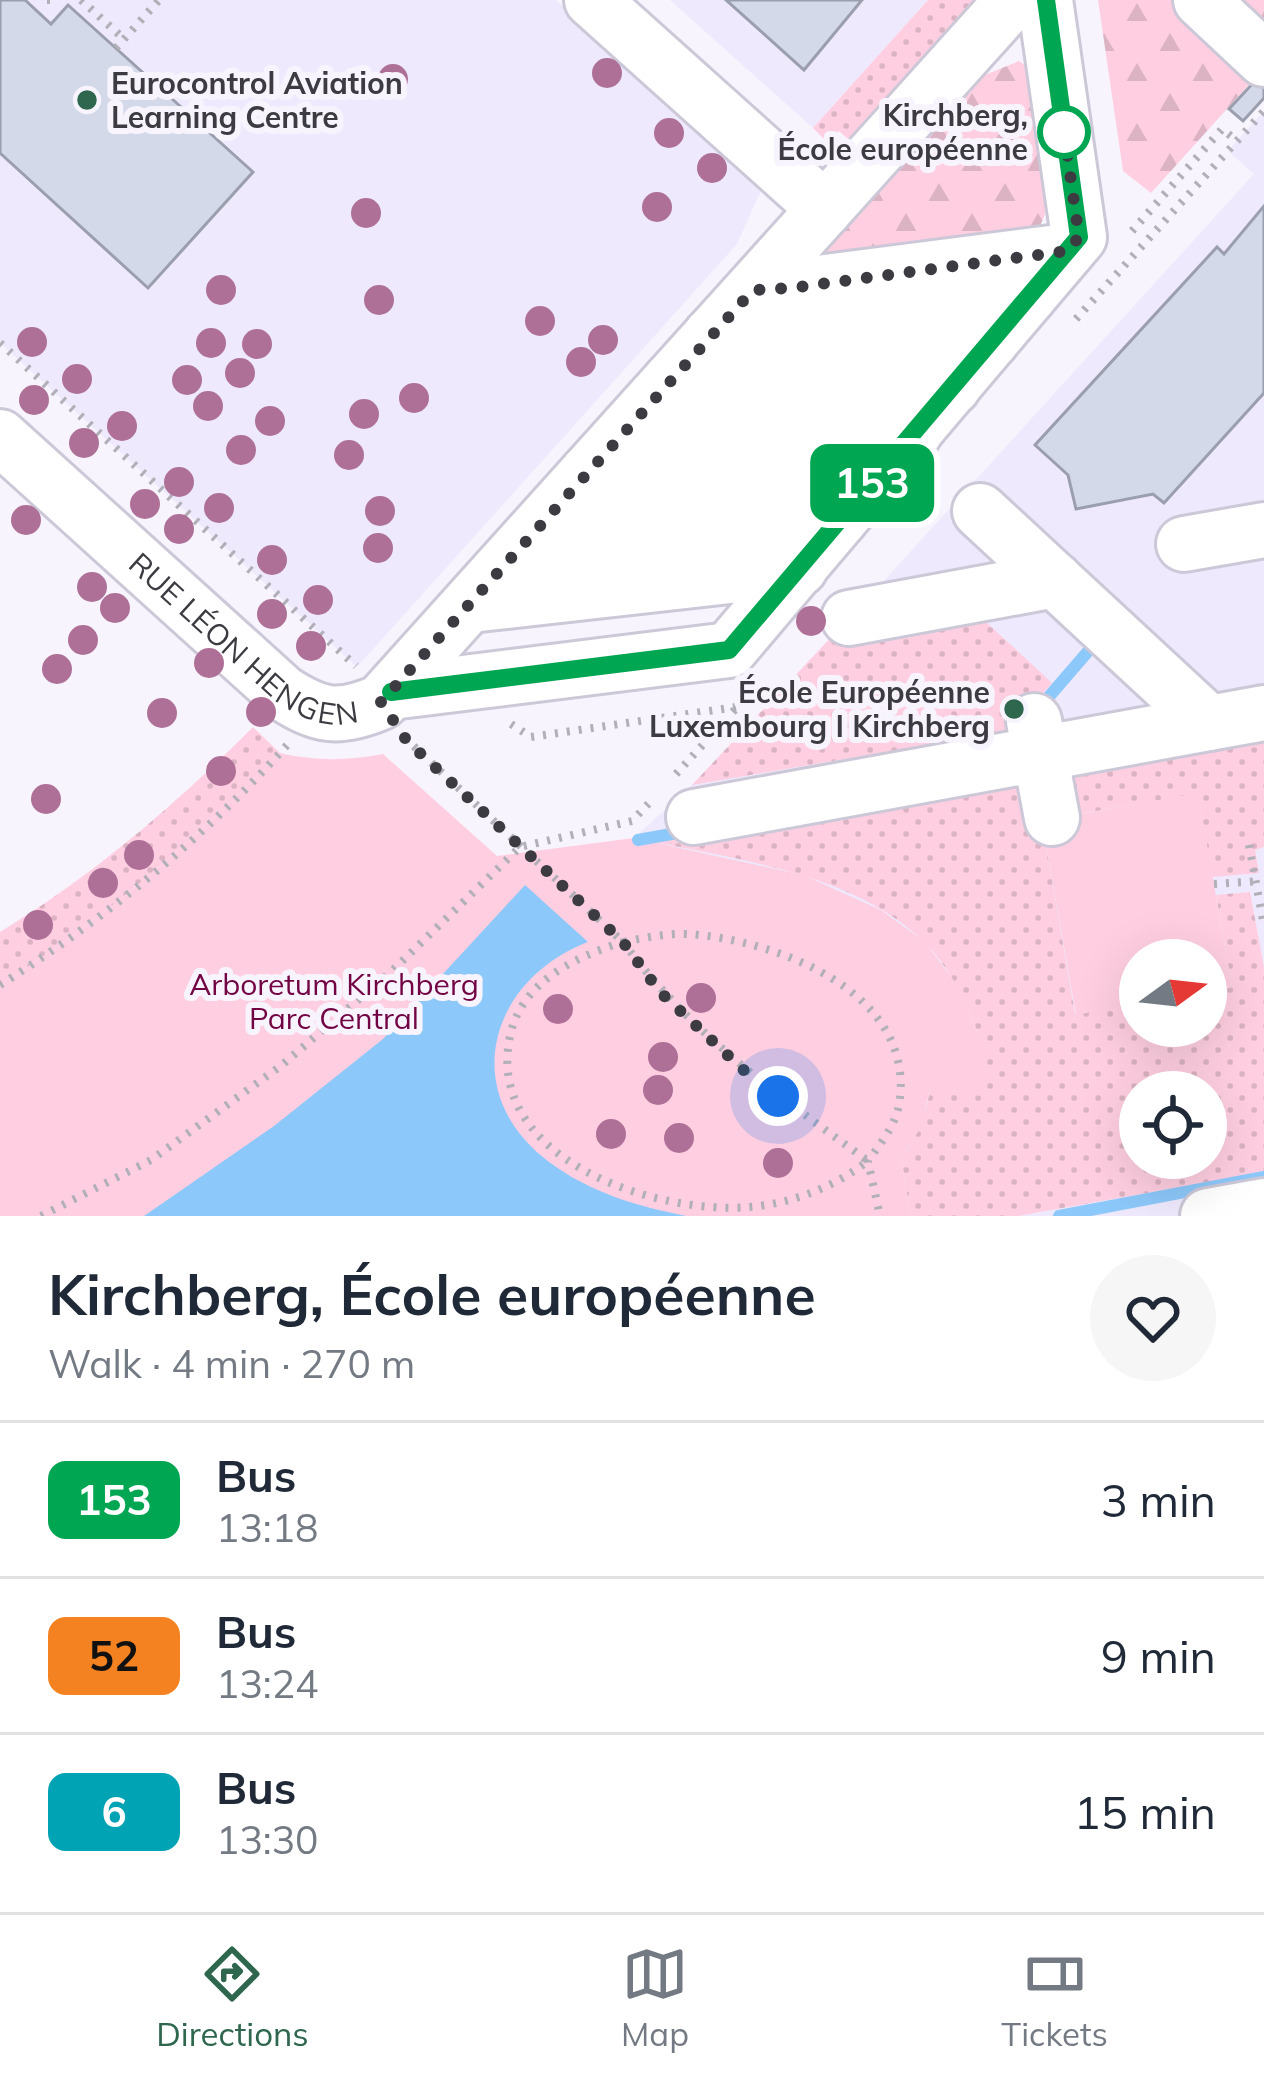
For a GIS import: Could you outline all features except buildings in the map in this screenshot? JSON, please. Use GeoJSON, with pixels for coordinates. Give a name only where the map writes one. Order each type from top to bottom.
{"type":"FeatureCollection","features":[{"type":"Feature","properties":{"kind":"street"},"geometry":{"type":"LineString","coordinates":[[592,0],[825,209]]}},
{"type":"Feature","properties":{"kind":"street","name":"RUE LÉON HENGEN"},"geometry":{"type":"LineString","coordinates":[[0,437],[250,666],[314,714],[393,712],[428,650],[1013,0]]}},
{"type":"Feature","properties":{"kind":"street"},"geometry":{"type":"LineString","coordinates":[[393,712],[729,650],[1079,237],[1046,0]]}},
{"type":"Feature","properties":{"kind":"street"},"geometry":{"type":"LineString","coordinates":[[1202,0],[1264,59]]}},
{"type":"Feature","properties":{"kind":"street"},"geometry":{"type":"LineString","coordinates":[[753,290],[1067,251]]}},
{"type":"Feature","properties":{"kind":"street"},"geometry":{"type":"LineString","coordinates":[[712,335],[1029,296]]}},
{"type":"Feature","properties":{"kind":"street"},"geometry":{"type":"LineString","coordinates":[[670,381],[992,341]]}},
{"type":"Feature","properties":{"kind":"street"},"geometry":{"type":"LineString","coordinates":[[629,427],[952,387]]}},
{"type":"Feature","properties":{"kind":"street"},"geometry":{"type":"LineString","coordinates":[[588,472],[915,432]]}},
{"type":"Feature","properties":{"kind":"street"},"geometry":{"type":"LineString","coordinates":[[547,518],[877,477]]}},
{"type":"Feature","properties":{"kind":"street"},"geometry":{"type":"LineString","coordinates":[[980,511],[1209,723]]}},
{"type":"Feature","properties":{"kind":"street"},"geometry":{"type":"LineString","coordinates":[[506,564],[840,519]]}},
{"type":"Feature","properties":{"kind":"street"},"geometry":{"type":"LineString","coordinates":[[1184,544],[1264,530]]}},
{"type":"Feature","properties":{"kind":"street"},"geometry":{"type":"LineString","coordinates":[[468,606],[800,568]]}},
{"type":"Feature","properties":{"kind":"street"},"geometry":{"type":"LineString","coordinates":[[849,618],[1055,580]]}},
{"type":"Feature","properties":{"kind":"street"},"geometry":{"type":"LineString","coordinates":[[428,650],[762,613]]}},
{"type":"Feature","properties":{"kind":"street"},"geometry":{"type":"LineString","coordinates":[[694,817],[1036,736],[1209,723],[1264,713]]}},
{"type":"Feature","properties":{"kind":"street"},"geometry":{"type":"LineString","coordinates":[[1036,736],[1052,818]]}},
{"type":"Feature","properties":{"kind":"street"},"geometry":{"type":"LineString","coordinates":[[1208,1216],[1264,1206]]}},
{"type":"Feature","properties":{"kind":"path"},"geometry":{"type":"LineString","coordinates":[[81,0],[124,39]]}},
{"type":"Feature","properties":{"kind":"path"},"geometry":{"type":"LineString","coordinates":[[116,48],[159,0]]}},
{"type":"Feature","properties":{"kind":"path"},"geometry":{"type":"LineString","coordinates":[[1132,231],[1222,129],[1237,141]]}},
{"type":"Feature","properties":{"kind":"path"},"geometry":{"type":"LineString","coordinates":[[0,343],[357,667],[520,847],[623,942],[660,992],[748,1074],[868,1161],[880,1216]]}},
{"type":"Feature","properties":{"kind":"path"},"geometry":{"type":"LineString","coordinates":[[507,722],[531,736],[738,707]]}},
{"type":"Feature","properties":{"kind":"path"},"geometry":{"type":"LineString","coordinates":[[393,712],[427,737]]}},
{"type":"Feature","properties":{"kind":"path"},"geometry":{"type":"LineString","coordinates":[[0,985],[56,950],[174,856],[314,714]]}},
{"type":"Feature","properties":{"kind":"path"},"geometry":{"type":"LineString","coordinates":[[1249,845],[1264,926]]}},
{"type":"Feature","properties":{"kind":"path"},"geometry":{"type":"LineString","coordinates":[[41,1216],[151,1160],[282,1065],[393,970],[520,847]]}},
{"type":"Feature","properties":{"kind":"path"},"geometry":{"type":"LineString","coordinates":[[1214,884],[1258,881]]}},
{"type":"Feature","properties":{"kind":"path"},"geometry":{"type":"LineString","coordinates":[[687,934],[775,950],[835,979],[862,1001],[885,1028],[898,1056],[900,1082],[892,1126],[868,1161],[828,1187],[774,1203],[696,1208],[646,1198],[597,1177],[536,1134],[520,1113],[504,1070],[514,1018],[545,979],[568,963],[623,942],[687,934]]}},
{"type":"Feature","properties":{"kind":"shaded area"},"geometry":{"type":"Polygon","coordinates":[[[0,0],[556,0],[763,186],[737,244],[357,667],[0,343],[0,0]]]}},
{"type":"Feature","properties":{"kind":"shaded area"},"geometry":{"type":"Polygon","coordinates":[[[670,0],[928,0],[813,128],[670,0]]]}},
{"type":"Feature","properties":{"kind":"shaded area","name":"École Européenne Luxembourg I Kirchberg"},"geometry":{"type":"Polygon","coordinates":[[[1264,111],[1264,1216],[911,1216],[901,1158],[634,838],[692,785],[861,606],[1254,174],[1228,151],[1264,111]]]}},
{"type":"Feature","properties":{"kind":"green space"},"geometry":{"type":"Polygon","coordinates":[[[928,0],[987,0],[856,146],[839,131],[828,143],[813,128],[928,0]]]}},
{"type":"Feature","properties":{"kind":"green space"},"geometry":{"type":"Polygon","coordinates":[[[1098,0],[1264,0],[1264,68],[1151,193],[1123,171],[1098,0]]]}},
{"type":"Feature","properties":{"kind":"green space"},"geometry":{"type":"Polygon","coordinates":[[[1019,61],[1032,70],[1049,205],[1040,226],[1023,242],[832,275],[824,252],[985,75],[1019,61]]]}},
{"type":"Feature","properties":{"kind":"green space"},"geometry":{"type":"Polygon","coordinates":[[[969,606],[1052,683],[1009,731],[692,785],[836,632],[969,606]]]}},
{"type":"Feature","properties":{"kind":"green space"},"geometry":{"type":"Polygon","coordinates":[[[253,727],[280,753],[147,877],[0,985],[0,932],[132,837],[253,727]]]}},
{"type":"Feature","properties":{"kind":"green space"},"geometry":{"type":"Polygon","coordinates":[[[1264,735],[1264,847],[1255,850],[1259,873],[1212,877],[1198,794],[1066,816],[1050,772],[1264,735]]]}},
{"type":"Feature","properties":{"kind":"green space","name":"Arboretum Kirchberg Parc Central"},"geometry":{"type":"Polygon","coordinates":[[[280,753],[331,759],[383,754],[497,856],[634,838],[803,875],[881,910],[925,942],[957,985],[980,1038],[988,1097],[930,1088],[922,1126],[901,1158],[911,1216],[0,1216],[0,985],[147,877],[280,753]]]}},
{"type":"Feature","properties":{"kind":"green space"},"geometry":{"type":"Polygon","coordinates":[[[1026,775],[1042,821],[1075,1014],[1119,1007],[1119,1047],[1227,1047],[1227,988],[1232,987],[1216,895],[1250,892],[1264,967],[1264,1172],[1227,1179],[1227,1071],[1119,1071],[1119,1179],[1225,1179],[1018,1216],[911,1216],[901,1158],[920,1125],[930,1088],[980,1038],[943,965],[896,919],[827,884],[748,861],[634,838],[1026,775]]]}},
{"type":"Feature","properties":{"kind":"green space"},"geometry":{"type":"Polygon","coordinates":[[[1198,793],[1224,939],[1119,939],[1119,1007],[1076,1015],[1042,821],[1198,793]]]}},
{"type":"Feature","properties":{"kind":"water"},"geometry":{"type":"Polygon","coordinates":[[[525,885],[588,942],[554,960],[527,983],[508,1010],[497,1040],[495,1072],[502,1104],[520,1134],[565,1173],[615,1197],[686,1216],[144,1216],[274,1126],[383,1039],[525,885]]]}},
{"type":"Feature","properties":{"kind":"waterway"},"geometry":{"type":"LineString","coordinates":[[1040,707],[1097,641]]}},
{"type":"Feature","properties":{"kind":"waterway"},"geometry":{"type":"LineString","coordinates":[[638,840],[688,831]]}},
{"type":"Feature","properties":{"kind":"waterway"},"geometry":{"type":"LineString","coordinates":[[1059,1216],[1264,1177]]}},
{"type":"Feature","properties":{"kind":"bus line","name":"153"},"geometry":{"type":"LineString","coordinates":[[391,692],[729,650],[1079,237],[1046,0]]}},
{"type":"Feature","properties":{"kind":"place","name":"Eurocontrol Aviation Learning Centre"},"geometry":{"type":"Point","coordinates":[87,100]}},
{"type":"Feature","properties":{"kind":"place","name":"Kirchberg, École européenne"},"geometry":{"type":"Point","coordinates":[1064,132]}},
{"type":"Feature","properties":{"kind":"place","name":"École Européenne Luxembourg I Kirchberg"},"geometry":{"type":"Point","coordinates":[1014,709]}},
{"type":"Feature","properties":{"kind":"route"},"geometry":{"type":"LineString","coordinates":[[778,1096],[660,992],[623,942],[407,741],[381,702],[753,290],[1067,251],[1079,237],[1062,117],[1064,132]]}}]}
